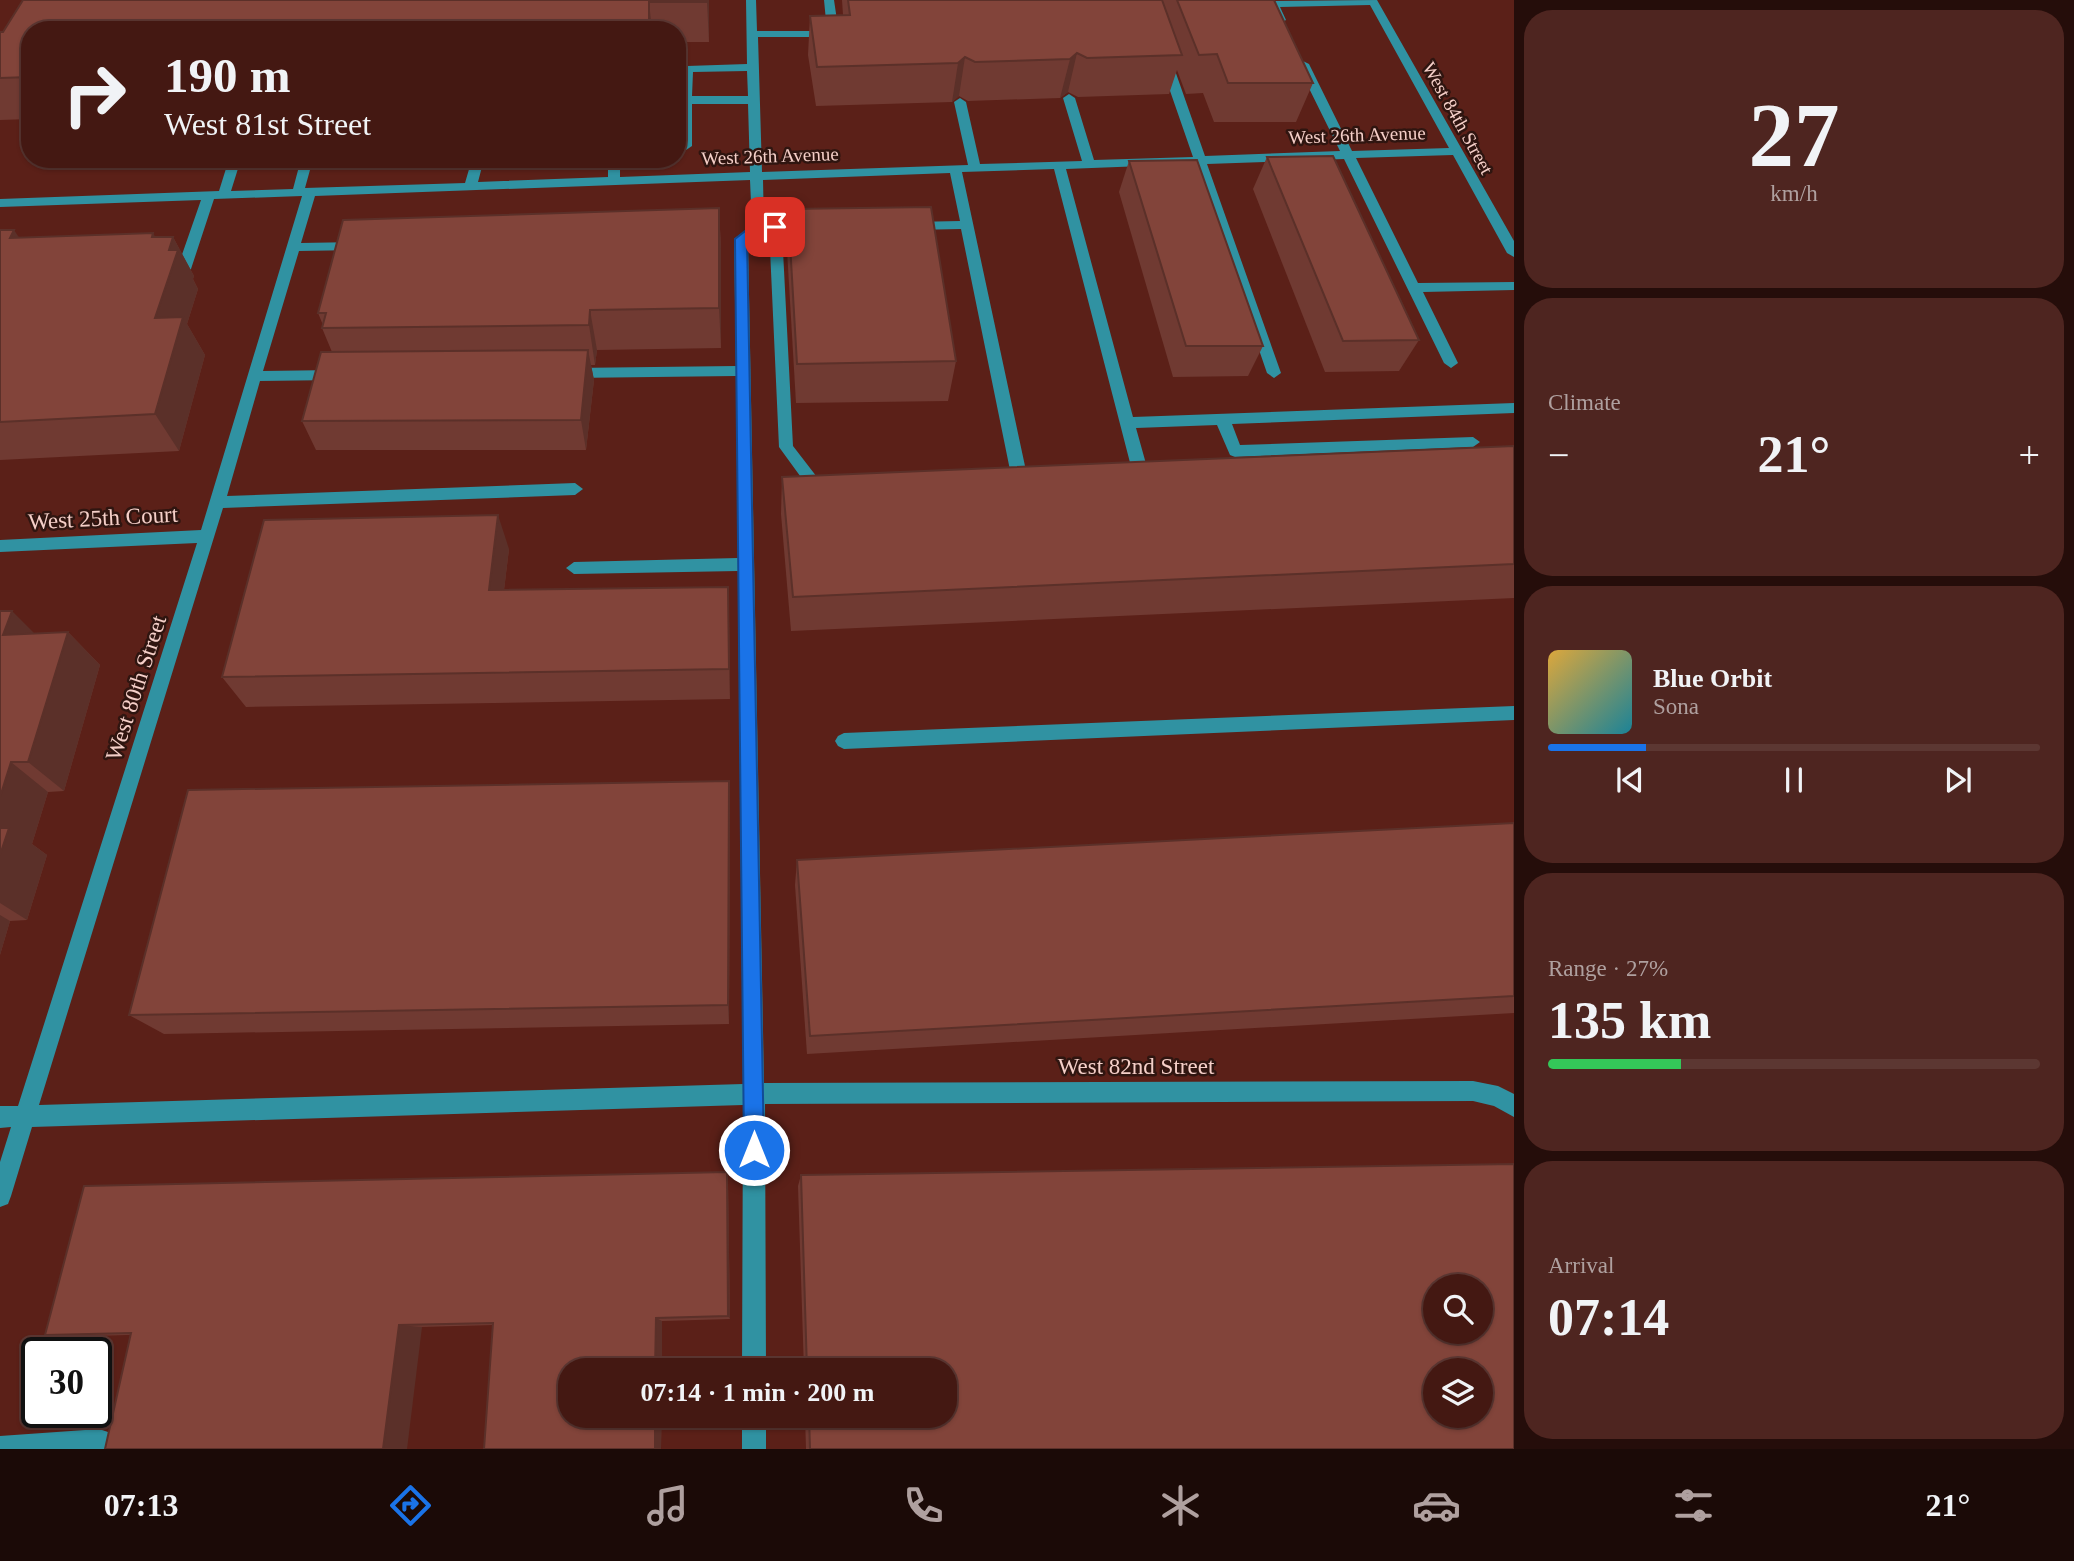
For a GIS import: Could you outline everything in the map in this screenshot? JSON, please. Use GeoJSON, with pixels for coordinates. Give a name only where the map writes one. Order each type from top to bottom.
{"type":"FeatureCollection","features":[{"type":"Feature","properties":{"kind":"street"},"geometry":{"type":"LineString","coordinates":[[751,0],[756,176],[767,227],[786,447],[816,487],[843,486]]}},
{"type":"Feature","properties":{"kind":"street"},"geometry":{"type":"LineString","coordinates":[[752,34],[833,34],[829,0]]}},
{"type":"Feature","properties":{"kind":"street"},"geometry":{"type":"LineString","coordinates":[[1284,27],[1273,4],[1372,1]]}},
{"type":"Feature","properties":{"kind":"street","name":"West 84th Street"},"geometry":{"type":"LineString","coordinates":[[1372,1],[1514,253]]}},
{"type":"Feature","properties":{"kind":"street"},"geometry":{"type":"LineString","coordinates":[[1162,49],[1274,373]]}},
{"type":"Feature","properties":{"kind":"street"},"geometry":{"type":"LineString","coordinates":[[1296,50],[1451,363]]}},
{"type":"Feature","properties":{"kind":"street"},"geometry":{"type":"LineString","coordinates":[[686,146],[687,69],[752,66]]}},
{"type":"Feature","properties":{"kind":"street"},"geometry":{"type":"LineString","coordinates":[[1069,97],[1089,164]]}},
{"type":"Feature","properties":{"kind":"street"},"geometry":{"type":"LineString","coordinates":[[687,100],[753,100]]}},
{"type":"Feature","properties":{"kind":"street"},"geometry":{"type":"LineString","coordinates":[[960,102],[975,168]]}},
{"type":"Feature","properties":{"kind":"street","name":"West 26th Avenue"},"geometry":{"type":"LineString","coordinates":[[0,202],[1457,151]]}},
{"type":"Feature","properties":{"kind":"street"},"geometry":{"type":"LineString","coordinates":[[1059,164],[1142,478]]}},
{"type":"Feature","properties":{"kind":"street"},"geometry":{"type":"LineString","coordinates":[[184,269],[230,168]]}},
{"type":"Feature","properties":{"kind":"street","name":"West 80th Street"},"geometry":{"type":"LineString","coordinates":[[0,1196],[207,536],[292,247],[306,168]]}},
{"type":"Feature","properties":{"kind":"street"},"geometry":{"type":"LineString","coordinates":[[471,186],[476,168]]}},
{"type":"Feature","properties":{"kind":"street"},"geometry":{"type":"LineString","coordinates":[[614,168],[614,180]]}},
{"type":"Feature","properties":{"kind":"street"},"geometry":{"type":"LineString","coordinates":[[956,168],[1020,480],[992,481]]}},
{"type":"Feature","properties":{"kind":"street"},"geometry":{"type":"LineString","coordinates":[[898,226],[967,225]]}},
{"type":"Feature","properties":{"kind":"street"},"geometry":{"type":"LineString","coordinates":[[754,1358],[754,1094],[746,564],[742,371],[734,239],[767,227],[830,226]]}},
{"type":"Feature","properties":{"kind":"street"},"geometry":{"type":"LineString","coordinates":[[292,247],[373,246]]}},
{"type":"Feature","properties":{"kind":"street"},"geometry":{"type":"LineString","coordinates":[[1414,288],[1514,286]]}},
{"type":"Feature","properties":{"kind":"street"},"geometry":{"type":"LineString","coordinates":[[561,373],[742,371]]}},
{"type":"Feature","properties":{"kind":"street"},"geometry":{"type":"LineString","coordinates":[[254,376],[352,375]]}},
{"type":"Feature","properties":{"kind":"street"},"geometry":{"type":"LineString","coordinates":[[1127,423],[1514,408]]}},
{"type":"Feature","properties":{"kind":"street"},"geometry":{"type":"LineString","coordinates":[[1223,421],[1235,451],[1473,442]]}},
{"type":"Feature","properties":{"kind":"street"},"geometry":{"type":"LineString","coordinates":[[217,502],[575,489]]}},
{"type":"Feature","properties":{"kind":"street","name":"West 25th Court"},"geometry":{"type":"LineString","coordinates":[[0,546],[207,536]]}},
{"type":"Feature","properties":{"kind":"street"},"geometry":{"type":"LineString","coordinates":[[574,568],[746,564]]}},
{"type":"Feature","properties":{"kind":"street"},"geometry":{"type":"LineString","coordinates":[[844,741],[1514,713]]}},
{"type":"Feature","properties":{"kind":"street","name":"West 82nd Street"},"geometry":{"type":"LineString","coordinates":[[0,1117],[754,1094],[1473,1091],[1498,1096],[1514,1106]]}},
{"type":"Feature","properties":{"kind":"street"},"geometry":{"type":"LineString","coordinates":[[754,1428],[754,1449]]}},
{"type":"Feature","properties":{"kind":"street"},"geometry":{"type":"LineString","coordinates":[[0,1448],[99,1441],[97,1449]]}},
{"type":"Feature","properties":{"kind":"building"},"geometry":{"type":"Polygon","coordinates":[[[23,0],[707,0],[649,2],[649,21],[21,21],[21,77],[0,78],[0,32],[3,32],[23,0]]]}},
{"type":"Feature","properties":{"kind":"building"},"geometry":{"type":"Polygon","coordinates":[[[848,0],[1162,0],[1182,55],[1087,58],[1077,53],[1070,59],[975,62],[965,57],[958,63],[817,67],[810,16],[850,15],[848,0]]]}},
{"type":"Feature","properties":{"kind":"building"},"geometry":{"type":"Polygon","coordinates":[[[1177,0],[1274,0],[1313,83],[1228,83],[1217,54],[1199,55],[1177,0]]]}},
{"type":"Feature","properties":{"kind":"building"},"geometry":{"type":"Polygon","coordinates":[[[1333,156],[1419,340],[1343,341],[1267,157],[1333,156]]]}},
{"type":"Feature","properties":{"kind":"building"},"geometry":{"type":"Polygon","coordinates":[[[1197,160],[1263,346],[1186,346],[1129,161],[1197,160]]]}},
{"type":"Feature","properties":{"kind":"building"},"geometry":{"type":"Polygon","coordinates":[[[931,207],[956,361],[797,364],[788,209],[931,207]]]}},
{"type":"Feature","properties":{"kind":"building"},"geometry":{"type":"Polygon","coordinates":[[[719,208],[719,308],[590,310],[589,325],[322,328],[326,313],[318,313],[343,220],[719,208]]]}},
{"type":"Feature","properties":{"kind":"building"},"geometry":{"type":"Polygon","coordinates":[[[0,230],[14,230],[10,238],[153,233],[152,237],[173,237],[169,250],[178,250],[155,318],[183,317],[155,414],[0,422],[0,230]]]}},
{"type":"Feature","properties":{"kind":"building"},"geometry":{"type":"Polygon","coordinates":[[[588,350],[581,420],[302,421],[321,352],[588,350]]]}},
{"type":"Feature","properties":{"kind":"building"},"geometry":{"type":"Polygon","coordinates":[[[1514,446],[1514,564],[793,597],[782,477],[1514,446]]]}},
{"type":"Feature","properties":{"kind":"building"},"geometry":{"type":"Polygon","coordinates":[[[498,515],[489,590],[728,587],[729,669],[222,677],[264,520],[498,515]]]}},
{"type":"Feature","properties":{"kind":"building"},"geometry":{"type":"Polygon","coordinates":[[[0,611],[12,611],[3,635],[68,632],[28,762],[11,762],[0,797],[0,611]]]}},
{"type":"Feature","properties":{"kind":"building"},"geometry":{"type":"Polygon","coordinates":[[[729,781],[728,1005],[129,1015],[188,790],[729,781]]]}},
{"type":"Feature","properties":{"kind":"building"},"geometry":{"type":"Polygon","coordinates":[[[1514,823],[1514,996],[810,1036],[797,860],[1514,823]]]}},
{"type":"Feature","properties":{"kind":"building"},"geometry":{"type":"Polygon","coordinates":[[[0,828],[9,828],[0,855],[0,828]]]}},
{"type":"Feature","properties":{"kind":"building"},"geometry":{"type":"Polygon","coordinates":[[[1514,1164],[1514,1449],[810,1449],[809,1428],[957,1428],[957,1358],[807,1358],[801,1175],[1514,1164]]]}},
{"type":"Feature","properties":{"kind":"building"},"geometry":{"type":"Polygon","coordinates":[[[727,1172],[728,1316],[656,1318],[655,1358],[558,1358],[558,1428],[655,1428],[655,1449],[484,1449],[493,1323],[399,1325],[383,1449],[105,1449],[110,1428],[112,1428],[131,1333],[45,1335],[84,1186],[727,1172]]]}},
{"type":"Feature","properties":{"kind":"route"},"geometry":{"type":"LineString","coordinates":[[754,1150],[741,239],[758,226],[775,227]]}}]}
